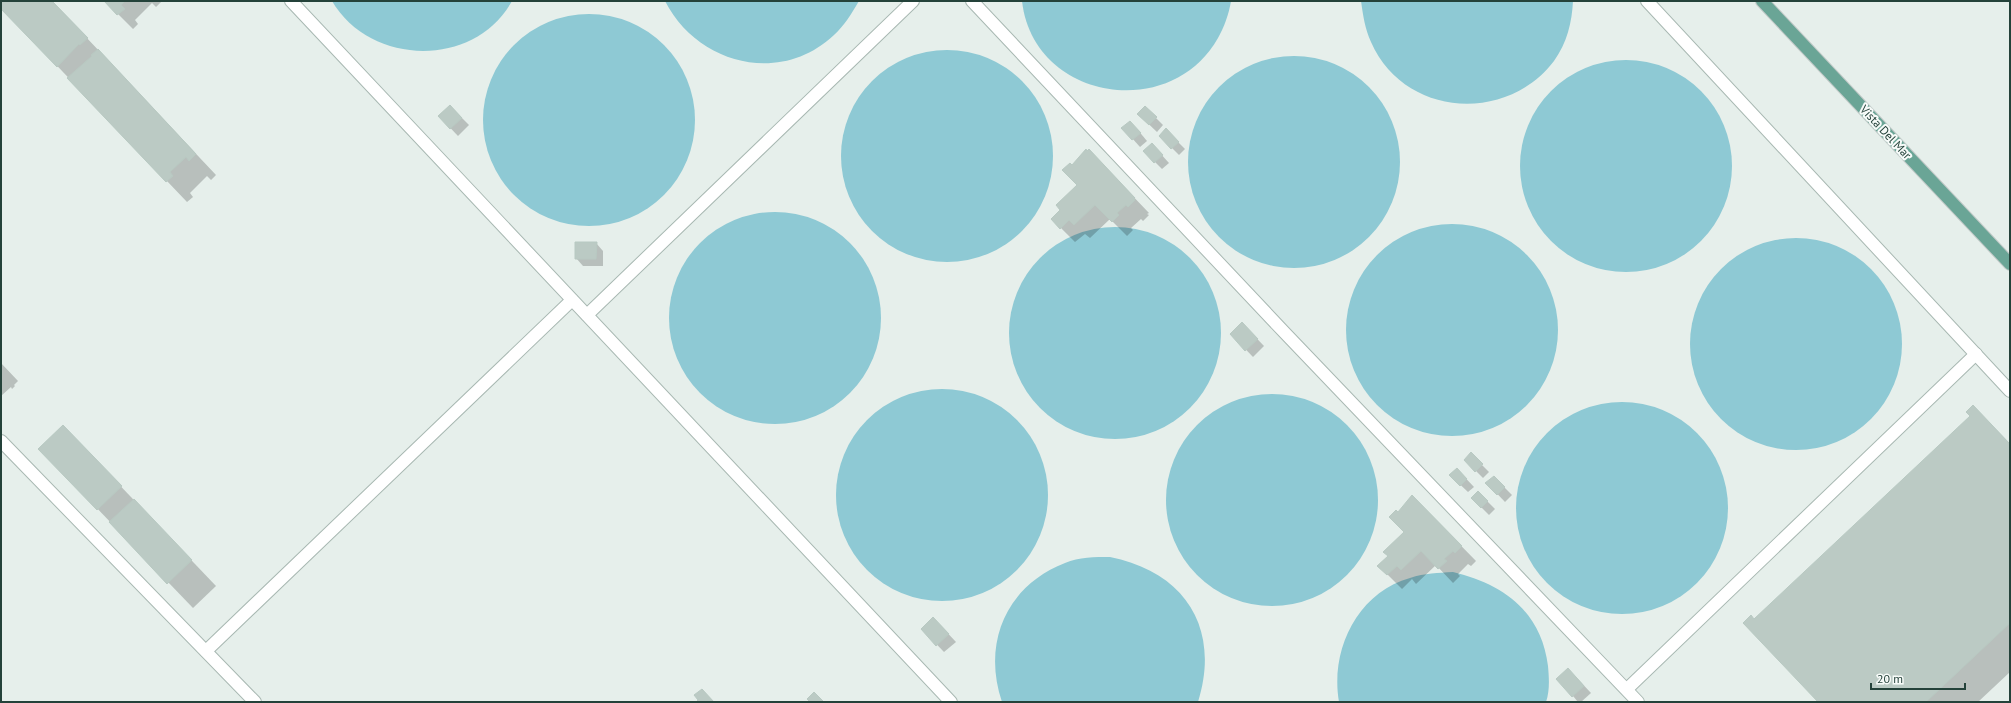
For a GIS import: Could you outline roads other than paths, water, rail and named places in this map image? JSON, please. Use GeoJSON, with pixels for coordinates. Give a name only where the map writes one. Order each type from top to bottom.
{"type":"FeatureCollection","features":[{"type":"Feature","properties":{"kind":"main road","name":"Vista Del Mar"},"geometry":{"type":"LineString","coordinates":[[1762,1],[2010,264]]}},
{"type":"Feature","properties":{"kind":"lane"},"geometry":{"type":"LineString","coordinates":[[291,1],[951,702]]}},
{"type":"Feature","properties":{"kind":"lane"},"geometry":{"type":"LineString","coordinates":[[587,315],[913,1]]}},
{"type":"Feature","properties":{"kind":"lane"},"geometry":{"type":"LineString","coordinates":[[972,1],[1284,332],[1638,702]]}},
{"type":"Feature","properties":{"kind":"lane"},"geometry":{"type":"LineString","coordinates":[[1647,1],[2010,391]]}},
{"type":"Feature","properties":{"kind":"lane"},"geometry":{"type":"LineString","coordinates":[[206,651],[572,300]]}},
{"type":"Feature","properties":{"kind":"lane"},"geometry":{"type":"LineString","coordinates":[[1626,689],[1976,354]]}},
{"type":"Feature","properties":{"kind":"lane"},"geometry":{"type":"LineString","coordinates":[[1,440],[255,702]]}},
{"type":"Feature","properties":{"kind":"water"},"geometry":{"type":"Polygon","coordinates":[[[332,1],[512,1],[495,23],[473,39],[448,48],[422,51],[396,47],[371,38],[349,22],[332,1]]]}},
{"type":"Feature","properties":{"kind":"water"},"geometry":{"type":"Polygon","coordinates":[[[665,1],[859,1],[848,19],[838,31],[813,51],[789,60],[765,63],[741,61],[718,53],[697,40],[679,23],[665,1]]]}},
{"type":"Feature","properties":{"kind":"water"},"geometry":{"type":"Polygon","coordinates":[[[1022,1],[1231,1],[1226,20],[1218,38],[1196,65],[1169,82],[1138,90],[1106,88],[1076,79],[1051,60],[1032,34],[1022,1]]]}},
{"type":"Feature","properties":{"kind":"water"},"geometry":{"type":"Polygon","coordinates":[[[1361,1],[1573,1],[1570,24],[1559,54],[1534,81],[1510,95],[1484,102],[1457,103],[1431,98],[1407,85],[1386,67],[1369,37],[1364,22],[1361,1]]]}},
{"type":"Feature","properties":{"kind":"water"},"geometry":{"type":"Polygon","coordinates":[[[589,14],[610,16],[629,22],[648,32],[664,45],[677,61],[687,80],[693,99],[695,120],[693,141],[687,160],[677,179],[664,195],[648,208],[629,218],[610,224],[589,226],[568,224],[549,218],[530,208],[514,195],[501,179],[491,160],[485,141],[483,120],[485,99],[491,80],[501,61],[514,45],[530,32],[549,22],[568,16],[589,14]]]}},
{"type":"Feature","properties":{"kind":"water"},"geometry":{"type":"Polygon","coordinates":[[[947,50],[968,52],[987,58],[1006,68],[1022,81],[1035,97],[1045,116],[1051,135],[1053,156],[1051,177],[1045,196],[1035,215],[1022,231],[1006,244],[987,254],[968,260],[947,262],[926,260],[907,254],[888,244],[872,231],[859,215],[849,196],[843,177],[841,156],[843,135],[849,116],[859,97],[872,81],[888,68],[907,58],[926,52],[947,50]]]}},
{"type":"Feature","properties":{"kind":"water"},"geometry":{"type":"Polygon","coordinates":[[[1294,56],[1315,58],[1334,64],[1353,74],[1369,87],[1382,103],[1392,122],[1398,141],[1400,162],[1398,183],[1392,202],[1382,221],[1369,237],[1353,250],[1334,260],[1315,266],[1294,268],[1273,266],[1254,260],[1235,250],[1219,237],[1206,221],[1196,202],[1190,183],[1188,162],[1190,141],[1196,122],[1206,103],[1219,87],[1235,74],[1254,64],[1273,58],[1294,56]]]}},
{"type":"Feature","properties":{"kind":"water"},"geometry":{"type":"Polygon","coordinates":[[[1626,60],[1647,62],[1666,68],[1685,78],[1701,91],[1714,107],[1724,126],[1730,145],[1732,166],[1730,187],[1724,206],[1714,225],[1701,241],[1685,254],[1666,264],[1647,270],[1626,272],[1605,270],[1586,264],[1567,254],[1551,241],[1538,225],[1528,206],[1522,187],[1520,166],[1522,145],[1528,126],[1538,107],[1551,91],[1567,78],[1586,68],[1605,62],[1626,60]]]}},
{"type":"Feature","properties":{"kind":"water"},"geometry":{"type":"Polygon","coordinates":[[[775,212],[796,214],[815,220],[834,230],[850,243],[863,259],[873,278],[879,297],[881,318],[879,339],[873,358],[863,377],[850,393],[834,406],[815,416],[796,422],[775,424],[754,422],[735,416],[716,406],[700,393],[687,377],[677,358],[671,339],[669,318],[671,297],[677,278],[687,259],[700,243],[716,230],[735,220],[754,214],[775,212]]]}},
{"type":"Feature","properties":{"kind":"water"},"geometry":{"type":"Polygon","coordinates":[[[1452,224],[1473,226],[1492,232],[1511,242],[1527,255],[1540,271],[1550,290],[1556,309],[1558,330],[1556,351],[1550,370],[1540,389],[1527,405],[1511,418],[1492,428],[1473,434],[1452,436],[1431,434],[1412,428],[1393,418],[1377,405],[1364,389],[1354,370],[1348,351],[1346,330],[1348,309],[1354,290],[1364,271],[1377,255],[1393,242],[1412,232],[1431,226],[1452,224]]]}},
{"type":"Feature","properties":{"kind":"water"},"geometry":{"type":"Polygon","coordinates":[[[1115,227],[1136,229],[1155,235],[1174,245],[1190,258],[1203,274],[1213,293],[1219,312],[1221,333],[1219,354],[1213,373],[1203,392],[1190,408],[1174,421],[1155,431],[1136,437],[1115,439],[1094,437],[1075,431],[1056,421],[1040,408],[1027,392],[1017,373],[1011,354],[1009,333],[1011,312],[1017,293],[1027,274],[1040,258],[1056,245],[1075,235],[1094,229],[1115,227]]]}},
{"type":"Feature","properties":{"kind":"water"},"geometry":{"type":"Polygon","coordinates":[[[1796,238],[1817,240],[1836,246],[1855,256],[1871,269],[1884,285],[1894,304],[1900,323],[1902,344],[1900,365],[1894,384],[1884,403],[1871,419],[1855,432],[1836,442],[1817,448],[1796,450],[1775,448],[1756,442],[1737,432],[1721,419],[1708,403],[1698,384],[1692,365],[1690,344],[1692,323],[1698,304],[1708,285],[1721,269],[1737,256],[1756,246],[1775,240],[1796,238]]]}},
{"type":"Feature","properties":{"kind":"water"},"geometry":{"type":"Polygon","coordinates":[[[942,389],[963,391],[982,397],[1001,407],[1017,420],[1030,436],[1040,455],[1046,474],[1048,495],[1046,516],[1040,535],[1030,554],[1017,570],[1001,583],[982,593],[963,599],[942,601],[921,599],[902,593],[883,583],[867,570],[854,554],[844,535],[838,516],[836,495],[838,474],[844,455],[854,436],[867,420],[883,407],[902,397],[921,391],[942,389]]]}},
{"type":"Feature","properties":{"kind":"water"},"geometry":{"type":"Polygon","coordinates":[[[1272,394],[1293,396],[1312,402],[1331,412],[1347,425],[1360,441],[1370,460],[1376,479],[1378,500],[1376,521],[1370,540],[1360,559],[1347,575],[1331,588],[1312,598],[1293,604],[1272,606],[1251,604],[1232,598],[1213,588],[1197,575],[1184,559],[1174,540],[1168,521],[1166,500],[1168,479],[1174,460],[1184,441],[1197,425],[1213,412],[1232,402],[1251,396],[1272,394]]]}},
{"type":"Feature","properties":{"kind":"water"},"geometry":{"type":"Polygon","coordinates":[[[1622,402],[1643,404],[1662,410],[1681,420],[1697,433],[1710,449],[1720,468],[1726,487],[1728,508],[1726,529],[1720,548],[1710,567],[1697,583],[1681,596],[1662,606],[1643,612],[1622,614],[1601,612],[1582,606],[1563,596],[1547,583],[1534,567],[1524,548],[1518,529],[1516,508],[1518,487],[1524,468],[1534,449],[1547,433],[1563,420],[1582,410],[1601,404],[1622,402]]]}},
{"type":"Feature","properties":{"kind":"water"},"geometry":{"type":"Polygon","coordinates":[[[1110,557],[1136,565],[1159,576],[1177,590],[1191,607],[1200,628],[1204,650],[1204,675],[1198,702],[1002,702],[997,680],[995,659],[998,638],[1004,619],[1014,602],[1027,586],[1045,573],[1065,563],[1081,558],[1110,557]]]}},
{"type":"Feature","properties":{"kind":"water"},"geometry":{"type":"Polygon","coordinates":[[[1453,572],[1488,584],[1517,603],[1528,615],[1537,630],[1544,647],[1548,666],[1549,689],[1546,702],[1339,702],[1337,682],[1339,663],[1351,626],[1362,610],[1375,596],[1391,586],[1410,578],[1421,575],[1453,572]]]}}]}
